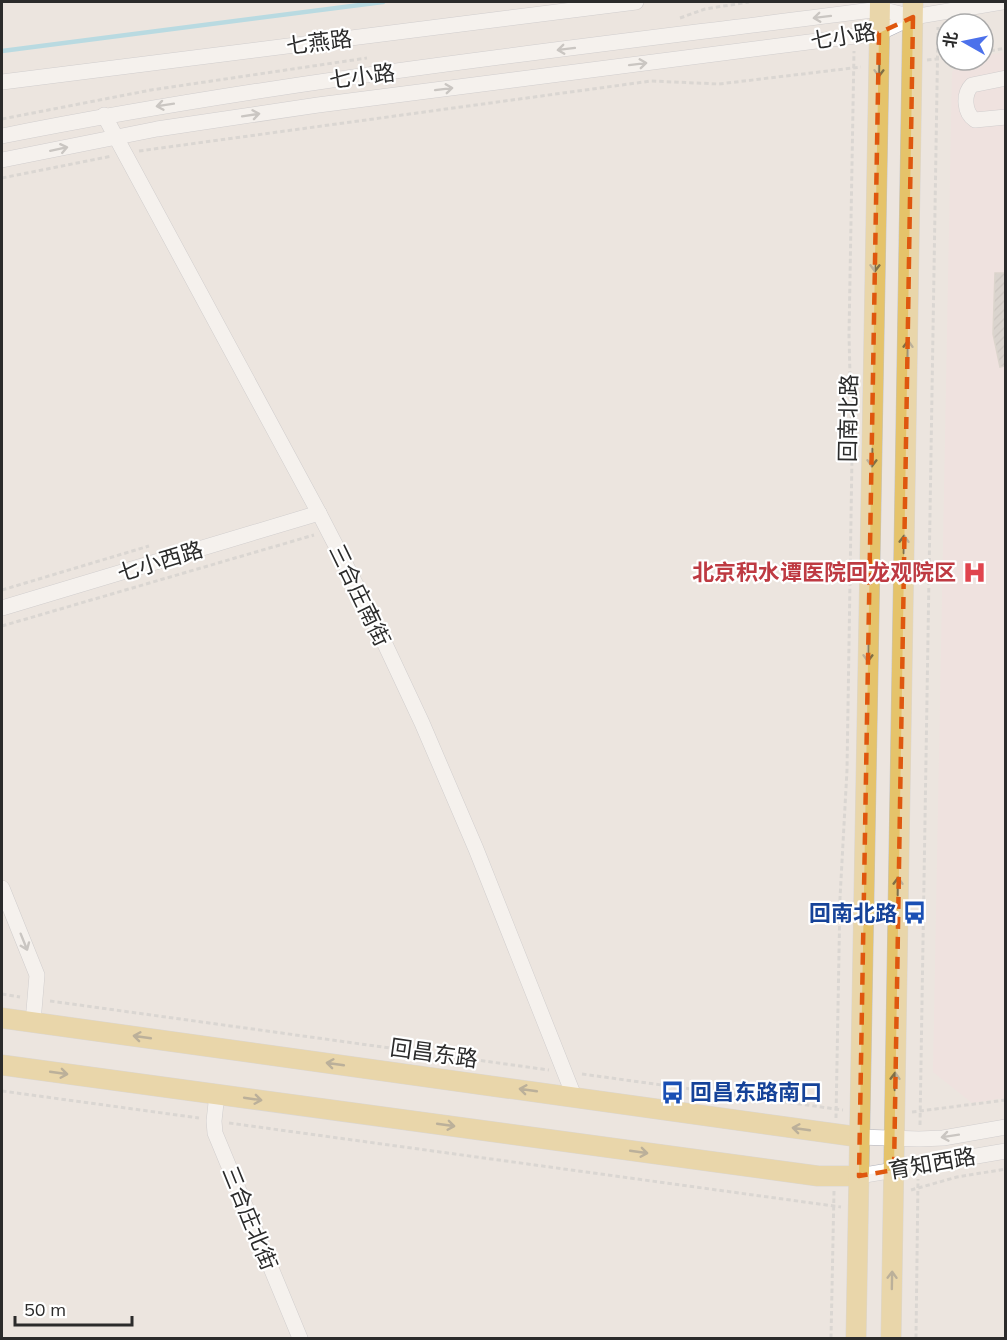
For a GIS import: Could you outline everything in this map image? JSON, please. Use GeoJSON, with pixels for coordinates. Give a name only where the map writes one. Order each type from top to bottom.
{"type":"FeatureCollection","features":[{"type":"Feature","properties":{"kind":"main road","name":"回南北路"},"geometry":{"type":"LineString","coordinates":[[856,1338],[880,5]]}},
{"type":"Feature","properties":{"kind":"main road"},"geometry":{"type":"LineString","coordinates":[[891,1338],[913,9]]}},
{"type":"Feature","properties":{"kind":"main road","name":"回昌东路"},"geometry":{"type":"LineString","coordinates":[[2,1018],[859,1137]]}},
{"type":"Feature","properties":{"kind":"main road"},"geometry":{"type":"LineString","coordinates":[[2,1065],[818,1176],[859,1176]]}},
{"type":"Feature","properties":{"kind":"street","name":"七燕路"},"geometry":{"type":"LineString","coordinates":[[2,82],[636,2]]}},
{"type":"Feature","properties":{"kind":"street"},"geometry":{"type":"LineString","coordinates":[[898,2],[913,9],[939,12],[1002,2]]}},
{"type":"Feature","properties":{"kind":"street","name":"七小路"},"geometry":{"type":"LineString","coordinates":[[2,136],[104,115],[316,81],[880,5],[913,9]]}},
{"type":"Feature","properties":{"kind":"street","name":"七小路"},"geometry":{"type":"LineString","coordinates":[[2,160],[116,137],[318,105],[879,33],[913,9]]}},
{"type":"Feature","properties":{"kind":"street"},"geometry":{"type":"LineString","coordinates":[[1005,78],[972,85],[966,97],[969,115],[975,120],[1005,117]]}},
{"type":"Feature","properties":{"kind":"street","name":"三合庄南街"},"geometry":{"type":"LineString","coordinates":[[104,115],[370,612],[476,849],[574,1096]]}},
{"type":"Feature","properties":{"kind":"street","name":"七小西路"},"geometry":{"type":"LineString","coordinates":[[2,608],[319,513]]}},
{"type":"Feature","properties":{"kind":"street"},"geometry":{"type":"LineString","coordinates":[[2,888],[37,975],[33,1022]]}},
{"type":"Feature","properties":{"kind":"street","name":"三合庄北街"},"geometry":{"type":"LineString","coordinates":[[217,1094],[214,1121],[218,1140],[300,1338]]}},
{"type":"Feature","properties":{"kind":"street","name":"育知西路"},"geometry":{"type":"LineString","coordinates":[[859,1137],[943,1138],[1005,1127]]}},
{"type":"Feature","properties":{"kind":"street","name":"育知西路"},"geometry":{"type":"LineString","coordinates":[[859,1176],[1005,1151]]}},
{"type":"Feature","properties":{"kind":"path"},"geometry":{"type":"LineString","coordinates":[[171,146],[651,81],[719,84],[832,70]]}},
{"type":"Feature","properties":{"kind":"path"},"geometry":{"type":"LineString","coordinates":[[920,1084],[938,72]]}},
{"type":"Feature","properties":{"kind":"path"},"geometry":{"type":"LineString","coordinates":[[836,1088],[840,898],[847,770],[852,480],[849,335],[853,74]]}},
{"type":"Feature","properties":{"kind":"path"},"geometry":{"type":"LineString","coordinates":[[2,119],[160,89]]}},
{"type":"Feature","properties":{"kind":"path"},"geometry":{"type":"LineString","coordinates":[[2,178],[93,160]]}},
{"type":"Feature","properties":{"kind":"path"},"geometry":{"type":"LineString","coordinates":[[2,626],[299,539]]}},
{"type":"Feature","properties":{"kind":"path"},"geometry":{"type":"LineString","coordinates":[[2,590],[160,543]]}},
{"type":"Feature","properties":{"kind":"path"},"geometry":{"type":"LineString","coordinates":[[2,994],[808,1105]]}},
{"type":"Feature","properties":{"kind":"path"},"geometry":{"type":"LineString","coordinates":[[2,1091],[809,1204]]}},
{"type":"Feature","properties":{"kind":"path"},"geometry":{"type":"LineString","coordinates":[[953,1107],[1005,1100]]}},
{"type":"Feature","properties":{"kind":"path"},"geometry":{"type":"LineString","coordinates":[[946,1179],[1005,1169]]}},
{"type":"Feature","properties":{"kind":"path"},"geometry":{"type":"LineString","coordinates":[[916,1338],[918,1207]]}},
{"type":"Feature","properties":{"kind":"path"},"geometry":{"type":"LineString","coordinates":[[831,1338],[834,1211]]}},
{"type":"Feature","properties":{"kind":"highlighted area"},"geometry":{"type":"Polygon","coordinates":[[[913,17],[894,1170],[859,1176],[860,1098],[879,33],[913,17]]]}},
{"type":"Feature","properties":{"kind":"shaded area","name":"北京积水谭医院回龙观院区"},"geometry":{"type":"Polygon","coordinates":[[[1005,52],[1005,1098],[972,1103],[933,1072],[952,72],[995,72],[995,54],[1005,52]]]}},
{"type":"Feature","properties":{"kind":"building"},"geometry":{"type":"Polygon","coordinates":[[[995,273],[1005,273],[1005,366],[1000,367],[993,334],[995,273]]]}},
{"type":"Feature","properties":{"kind":"waterway"},"geometry":{"type":"LineString","coordinates":[[2,51],[383,2]]}},
{"type":"Feature","properties":{"kind":"place","name":"北京积水谭医院回龙观院区"},"geometry":{"type":"Point","coordinates":[974,572]}},
{"type":"Feature","properties":{"kind":"place","name":"回南北路"},"geometry":{"type":"Point","coordinates":[915,913]}},
{"type":"Feature","properties":{"kind":"place","name":"回昌东路南口"},"geometry":{"type":"Point","coordinates":[672,1092]}}]}
